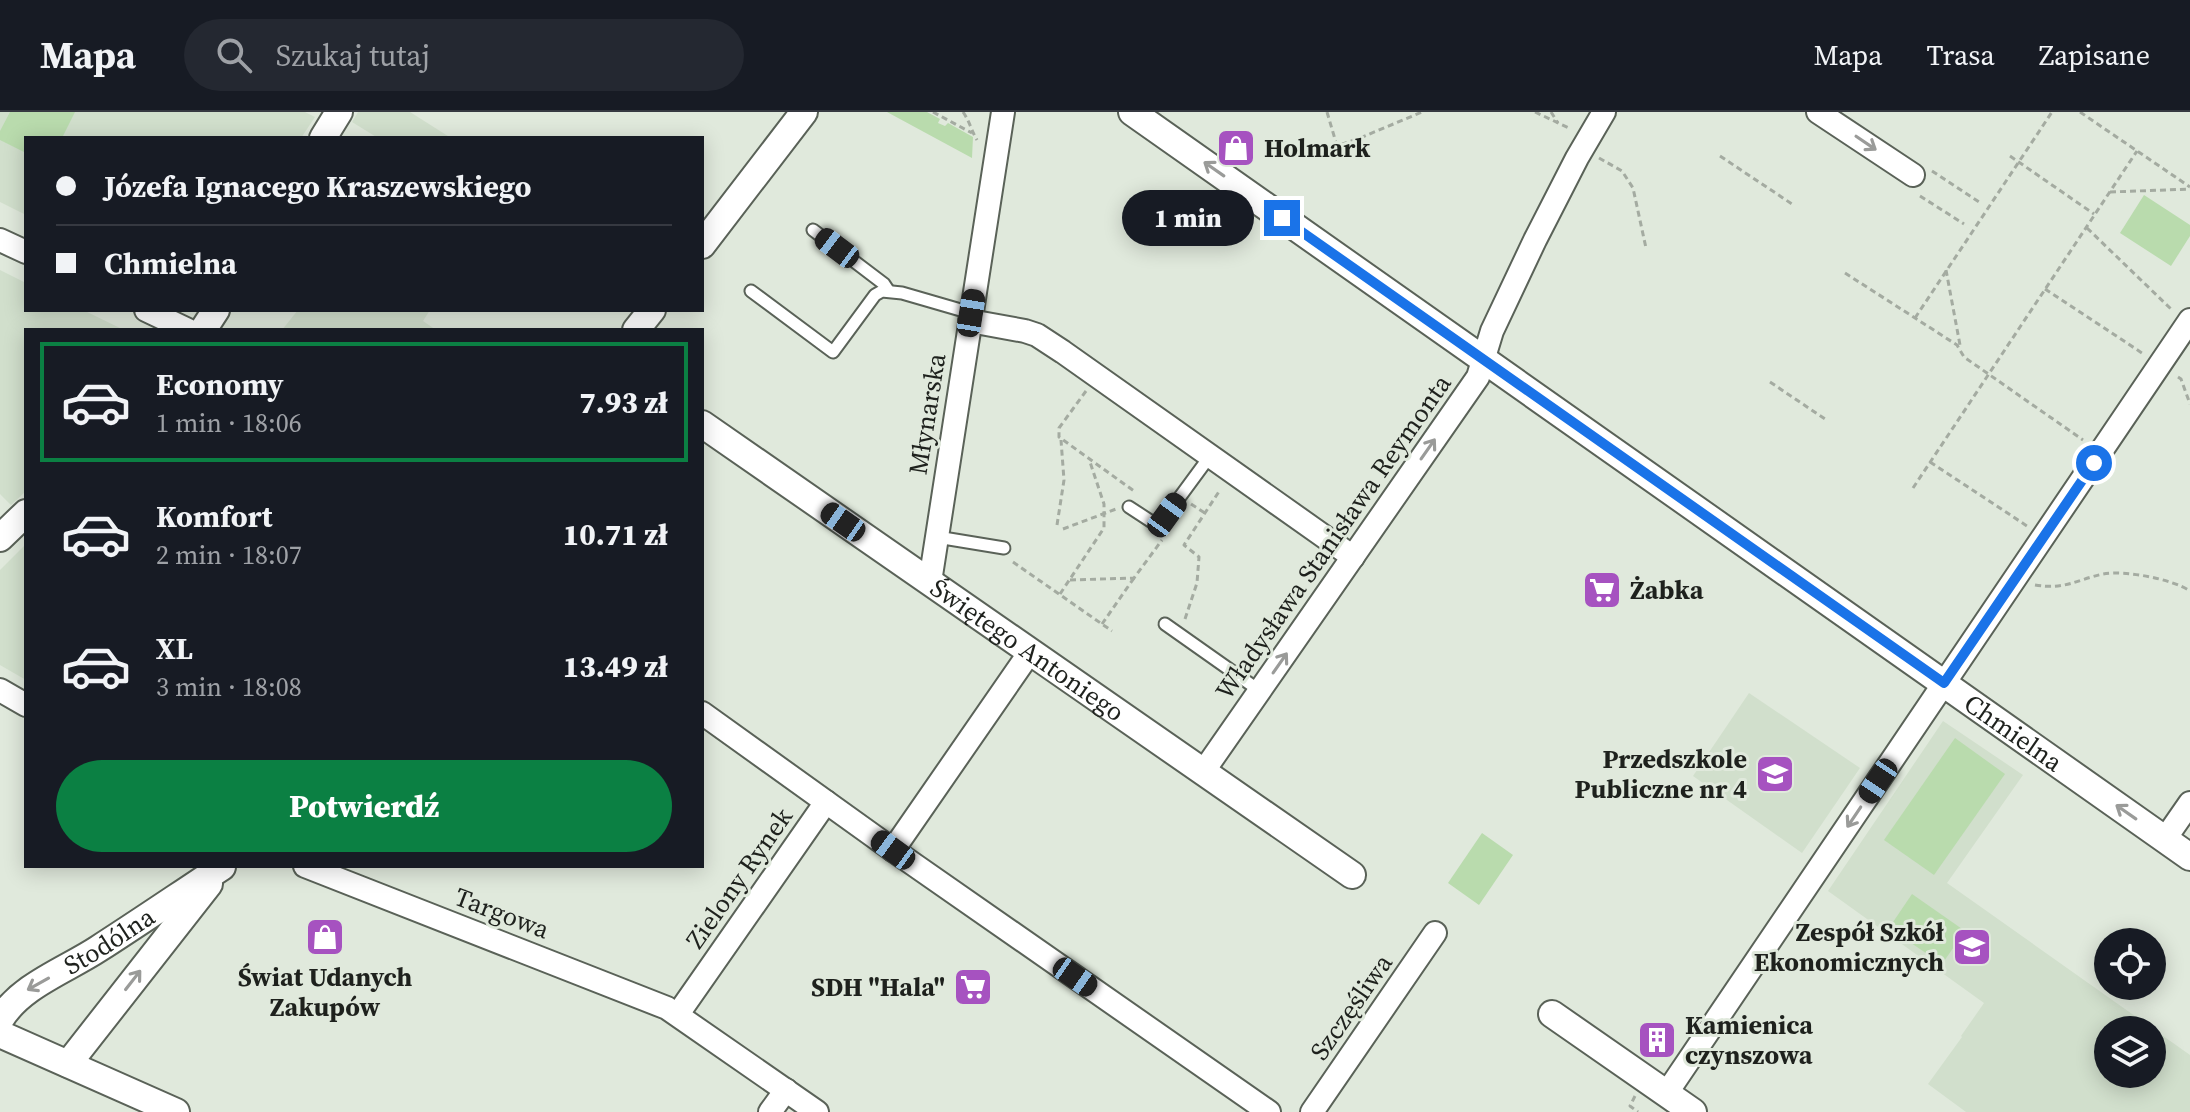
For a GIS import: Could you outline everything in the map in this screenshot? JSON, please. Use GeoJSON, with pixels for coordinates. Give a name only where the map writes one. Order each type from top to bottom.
{"type":"FeatureCollection","features":[{"type":"Feature","properties":{"kind":"street"},"geometry":{"type":"LineString","coordinates":[[324,136],[339,112]]}},
{"type":"Feature","properties":{"kind":"street"},"geometry":{"type":"LineString","coordinates":[[704,242],[804,112]]}},
{"type":"Feature","properties":{"kind":"street","name":"Młynarska"},"geometry":{"type":"LineString","coordinates":[[930,582],[1003,112]]}},
{"type":"Feature","properties":{"kind":"street","name":"Chmielna"},"geometry":{"type":"LineString","coordinates":[[1132,112],[2190,857]]}},
{"type":"Feature","properties":{"kind":"street","name":"Władysława Stanisława Reymonta"},"geometry":{"type":"LineString","coordinates":[[1203,772],[1478,377],[1492,331],[1581,140],[1604,112]]}},
{"type":"Feature","properties":{"kind":"street"},"geometry":{"type":"LineString","coordinates":[[1818,112],[1921,180]]}},
{"type":"Feature","properties":{"kind":"street"},"geometry":{"type":"LineString","coordinates":[[0,240],[24,251]]}},
{"type":"Feature","properties":{"kind":"street"},"geometry":{"type":"LineString","coordinates":[[150,312],[184,328]]}},
{"type":"Feature","properties":{"kind":"street"},"geometry":{"type":"LineString","coordinates":[[638,328],[650,312]]}},
{"type":"Feature","properties":{"kind":"street"},"geometry":{"type":"LineString","coordinates":[[971,317],[1037,335],[1353,557]]}},
{"type":"Feature","properties":{"kind":"street"},"geometry":{"type":"LineString","coordinates":[[1666,1094],[2185,329]]}},
{"type":"Feature","properties":{"kind":"street","name":"Świętego Antoniego"},"geometry":{"type":"LineString","coordinates":[[704,425],[1352,875]]}},
{"type":"Feature","properties":{"kind":"street"},"geometry":{"type":"LineString","coordinates":[[0,538],[24,515]]}},
{"type":"Feature","properties":{"kind":"street"},"geometry":{"type":"LineString","coordinates":[[893,850],[1030,652]]}},
{"type":"Feature","properties":{"kind":"street"},"geometry":{"type":"LineString","coordinates":[[0,690],[24,704]]}},
{"type":"Feature","properties":{"kind":"street"},"geometry":{"type":"LineString","coordinates":[[704,714],[826,802]]}},
{"type":"Feature","properties":{"kind":"street","name":"Zielony Rynek"},"geometry":{"type":"LineString","coordinates":[[678,1014],[826,802],[1269,1112]]}},
{"type":"Feature","properties":{"kind":"street"},"geometry":{"type":"LineString","coordinates":[[2165,839],[2190,803]]}},
{"type":"Feature","properties":{"kind":"street","name":"Stodólna"},"geometry":{"type":"LineString","coordinates":[[0,1020],[25,991],[97,950],[221,868]]}},
{"type":"Feature","properties":{"kind":"street","name":"Stodólna"},"geometry":{"type":"LineString","coordinates":[[68,1064],[222,868]]}},
{"type":"Feature","properties":{"kind":"street","name":"Targowa"},"geometry":{"type":"LineString","coordinates":[[310,868],[655,1001],[678,1014]]}},
{"type":"Feature","properties":{"kind":"street","name":"Szczęśliwa"},"geometry":{"type":"LineString","coordinates":[[1312,1112],[1435,933]]}},
{"type":"Feature","properties":{"kind":"street"},"geometry":{"type":"LineString","coordinates":[[678,1014],[817,1112]]}},
{"type":"Feature","properties":{"kind":"street"},"geometry":{"type":"LineString","coordinates":[[1552,1014],[1693,1112]]}},
{"type":"Feature","properties":{"kind":"street"},"geometry":{"type":"LineString","coordinates":[[0,1034],[176,1112]]}},
{"type":"Feature","properties":{"kind":"street"},"geometry":{"type":"LineString","coordinates":[[770,1112],[786,1090]]}},
{"type":"Feature","properties":{"kind":"lane"},"geometry":{"type":"LineString","coordinates":[[813,230],[888,290]]}},
{"type":"Feature","properties":{"kind":"lane"},"geometry":{"type":"LineString","coordinates":[[751,291],[833,352],[875,295],[882,291],[888,290],[971,317]]}},
{"type":"Feature","properties":{"kind":"lane"},"geometry":{"type":"LineString","coordinates":[[1123,508],[1160,524],[1210,456]]}},
{"type":"Feature","properties":{"kind":"lane"},"geometry":{"type":"LineString","coordinates":[[937,537],[997,547]]}},
{"type":"Feature","properties":{"kind":"lane"},"geometry":{"type":"LineString","coordinates":[[1165,624],[1260,691]]}},
{"type":"Feature","properties":{"kind":"path"},"geometry":{"type":"LineString","coordinates":[[933,112],[977,138]]}},
{"type":"Feature","properties":{"kind":"path"},"geometry":{"type":"LineString","coordinates":[[963,112],[972,133]]}},
{"type":"Feature","properties":{"kind":"path"},"geometry":{"type":"LineString","coordinates":[[1327,112],[1337,146],[1422,112]]}},
{"type":"Feature","properties":{"kind":"path"},"geometry":{"type":"LineString","coordinates":[[1535,112],[1558,123],[1622,171],[1633,188],[1646,248]]}},
{"type":"Feature","properties":{"kind":"path"},"geometry":{"type":"LineString","coordinates":[[1551,112],[1558,123]]}},
{"type":"Feature","properties":{"kind":"path"},"geometry":{"type":"LineString","coordinates":[[1915,318],[2052,112]]}},
{"type":"Feature","properties":{"kind":"path"},"geometry":{"type":"LineString","coordinates":[[2080,112],[2190,188]]}},
{"type":"Feature","properties":{"kind":"path"},"geometry":{"type":"LineString","coordinates":[[1913,488],[2137,151]]}},
{"type":"Feature","properties":{"kind":"path"},"geometry":{"type":"LineString","coordinates":[[1720,156],[1792,204]]}},
{"type":"Feature","properties":{"kind":"path"},"geometry":{"type":"LineString","coordinates":[[2010,156],[2094,214]]}},
{"type":"Feature","properties":{"kind":"path"},"geometry":{"type":"LineString","coordinates":[[1921,180],[1979,202]]}},
{"type":"Feature","properties":{"kind":"path"},"geometry":{"type":"LineString","coordinates":[[1921,180],[1964,224]]}},
{"type":"Feature","properties":{"kind":"path"},"geometry":{"type":"LineString","coordinates":[[2110,192],[2190,188]]}},
{"type":"Feature","properties":{"kind":"path"},"geometry":{"type":"LineString","coordinates":[[2086,227],[2185,329]]}},
{"type":"Feature","properties":{"kind":"path"},"geometry":{"type":"LineString","coordinates":[[1946,270],[1964,357],[2101,452]]}},
{"type":"Feature","properties":{"kind":"path"},"geometry":{"type":"LineString","coordinates":[[1845,273],[1961,349]]}},
{"type":"Feature","properties":{"kind":"path"},"geometry":{"type":"LineString","coordinates":[[2045,289],[2181,379],[2190,404]]}},
{"type":"Feature","properties":{"kind":"path"},"geometry":{"type":"LineString","coordinates":[[1770,382],[1828,421]]}},
{"type":"Feature","properties":{"kind":"path"},"geometry":{"type":"LineString","coordinates":[[1057,525],[1064,480],[1059,428],[1089,388]]}},
{"type":"Feature","properties":{"kind":"path"},"geometry":{"type":"LineString","coordinates":[[1061,440],[1139,494]]}},
{"type":"Feature","properties":{"kind":"path"},"geometry":{"type":"LineString","coordinates":[[1060,594],[1104,528],[1104,504],[1090,460]]}},
{"type":"Feature","properties":{"kind":"path"},"geometry":{"type":"LineString","coordinates":[[1930,462],[2043,537]]}},
{"type":"Feature","properties":{"kind":"path"},"geometry":{"type":"LineString","coordinates":[[1179,634],[1197,583],[1199,557],[1184,545],[1221,488]]}},
{"type":"Feature","properties":{"kind":"path"},"geometry":{"type":"LineString","coordinates":[[1196,494],[1189,503],[1205,513]]}},
{"type":"Feature","properties":{"kind":"path"},"geometry":{"type":"LineString","coordinates":[[1063,529],[1123,508]]}},
{"type":"Feature","properties":{"kind":"path"},"geometry":{"type":"LineString","coordinates":[[1102,624],[1162,541]]}},
{"type":"Feature","properties":{"kind":"path"},"geometry":{"type":"LineString","coordinates":[[997,547],[1112,631]]}},
{"type":"Feature","properties":{"kind":"path"},"geometry":{"type":"LineString","coordinates":[[2013,582],[2049,588],[2118,573],[2165,581],[2190,591]]}},
{"type":"Feature","properties":{"kind":"path"},"geometry":{"type":"LineString","coordinates":[[1070,580],[1134,578]]}},
{"type":"Feature","properties":{"kind":"shaded area"},"geometry":{"type":"Polygon","coordinates":[[[0,112],[305,112],[315,117],[302,136],[24,136],[24,214],[0,202],[0,112]]]}},
{"type":"Feature","properties":{"kind":"shaded area"},"geometry":{"type":"Polygon","coordinates":[[[358,112],[410,112],[448,136],[375,136],[352,122],[358,112]]]}},
{"type":"Feature","properties":{"kind":"shaded area"},"geometry":{"type":"Polygon","coordinates":[[[0,270],[24,282],[24,312],[87,312],[120,328],[24,328],[24,493],[11,505],[0,494],[0,270]]]}},
{"type":"Feature","properties":{"kind":"shaded area"},"geometry":{"type":"Polygon","coordinates":[[[296,312],[429,312],[423,321],[433,328],[284,328],[296,312]]]}},
{"type":"Feature","properties":{"kind":"shaded area"},"geometry":{"type":"Polygon","coordinates":[[[24,546],[24,679],[0,665],[0,570],[24,546]]]}},
{"type":"Feature","properties":{"kind":"shaded area","name":"Przedszkole Publiczne nr 4"},"geometry":{"type":"Polygon","coordinates":[[[1749,693],[1860,768],[1802,853],[1693,776],[1749,693]]]}},
{"type":"Feature","properties":{"kind":"shaded area","name":"Zespół Szkół Ekonomicznych"},"geometry":{"type":"Polygon","coordinates":[[[1943,721],[2023,775],[1947,883],[2094,987],[2094,1000],[2112,1000],[2135,1016],[2094,1016],[2094,1088],[2166,1088],[2166,1038],[2190,1055],[2190,1112],[1966,1112],[1928,1084],[1984,1003],[1828,891],[1943,721]]]}},
{"type":"Feature","properties":{"kind":"green space"},"geometry":{"type":"Polygon","coordinates":[[[10,112],[75,112],[63,136],[24,136],[24,152],[0,140],[0,131],[10,112]]]}},
{"type":"Feature","properties":{"kind":"green space"},"geometry":{"type":"Polygon","coordinates":[[[887,112],[927,112],[940,119],[938,123],[945,126],[948,123],[973,137],[972,158],[887,112]]]}},
{"type":"Feature","properties":{"kind":"green space"},"geometry":{"type":"Polygon","coordinates":[[[2144,195],[2190,225],[2190,236],[2171,266],[2120,233],[2144,195]]]}},
{"type":"Feature","properties":{"kind":"green space"},"geometry":{"type":"Polygon","coordinates":[[[1955,738],[2005,774],[1934,875],[1884,840],[1955,738]]]}},
{"type":"Feature","properties":{"kind":"green space"},"geometry":{"type":"Polygon","coordinates":[[[1482,833],[1513,855],[1479,905],[1448,883],[1482,833]]]}},
{"type":"Feature","properties":{"kind":"green space"},"geometry":{"type":"Polygon","coordinates":[[[1912,894],[1965,931],[1942,964],[1889,928],[1912,894]]]}},
{"type":"Feature","properties":{"kind":"place","name":"Holmark"},"geometry":{"type":"Point","coordinates":[1236,148]}},
{"type":"Feature","properties":{"kind":"place","name":"Żabka"},"geometry":{"type":"Point","coordinates":[1602,590]}},
{"type":"Feature","properties":{"kind":"place","name":"Przedszkole Publiczne nr 4"},"geometry":{"type":"Point","coordinates":[1775,774]}},
{"type":"Feature","properties":{"kind":"place","name":"Świat Udanych Zakupów"},"geometry":{"type":"Point","coordinates":[325,937]}},
{"type":"Feature","properties":{"kind":"place","name":"Zespół Szkół Ekonomicznych"},"geometry":{"type":"Point","coordinates":[1972,947]}},
{"type":"Feature","properties":{"kind":"place","name":"SDH \"Hala\""},"geometry":{"type":"Point","coordinates":[973,987]}},
{"type":"Feature","properties":{"kind":"place","name":"Kamienica czynszowa"},"geometry":{"type":"Point","coordinates":[1657,1040]}},
{"type":"Feature","properties":{"kind":"route"},"geometry":{"type":"LineString","coordinates":[[1282,218],[1944,683],[2094,463]]}}]}
